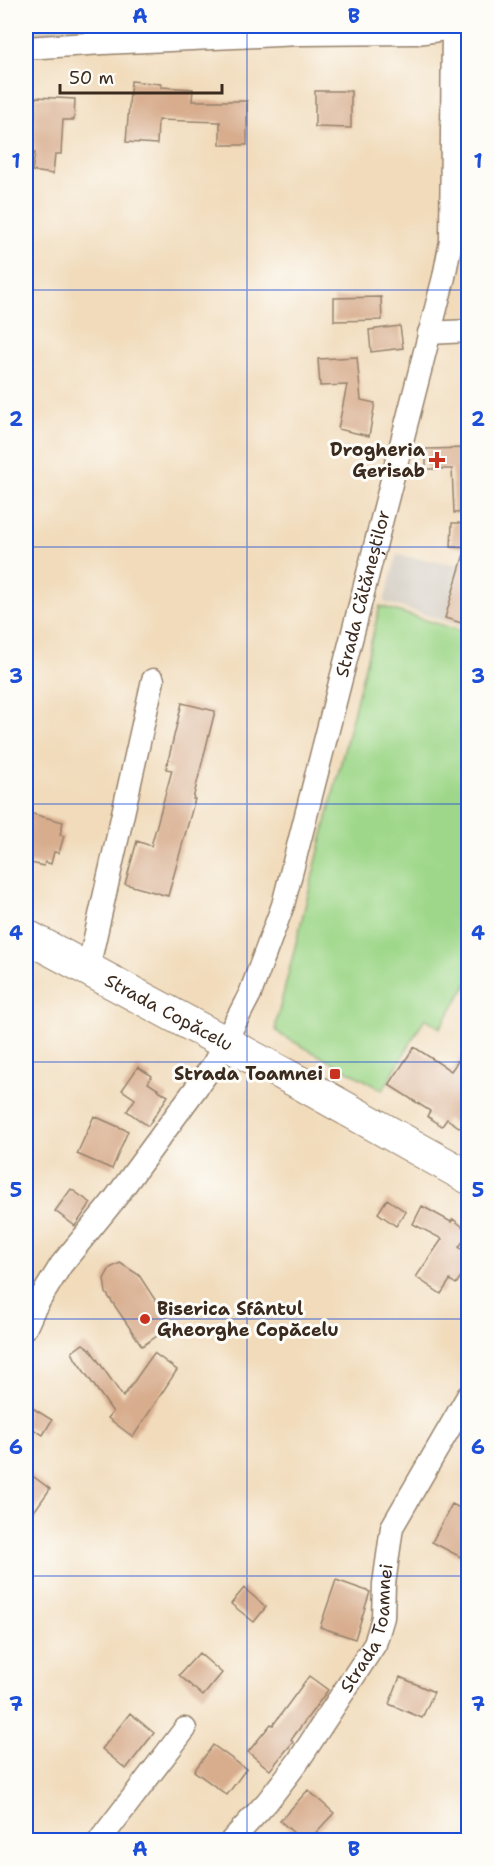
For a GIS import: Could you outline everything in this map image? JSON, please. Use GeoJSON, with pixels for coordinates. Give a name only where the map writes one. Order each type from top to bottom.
{"type":"FeatureCollection","features":[{"type":"Feature","properties":{"kind":"main road","name":"Strada Copăcelu"},"geometry":{"type":"LineString","coordinates":[[26,936],[225,1042],[468,1177]]}},
{"type":"Feature","properties":{"kind":"street"},"geometry":{"type":"LineString","coordinates":[[26,48],[300,34],[417,33],[453,27]]}},
{"type":"Feature","properties":{"kind":"street","name":"Strada Cătăneștilor"},"geometry":{"type":"LineString","coordinates":[[225,1042],[250,994],[283,905],[452,241],[460,139],[453,27]]}},
{"type":"Feature","properties":{"kind":"street"},"geometry":{"type":"LineString","coordinates":[[429,333],[468,331]]}},
{"type":"Feature","properties":{"kind":"street"},"geometry":{"type":"LineString","coordinates":[[88,969],[153,680]]}},
{"type":"Feature","properties":{"kind":"street"},"geometry":{"type":"LineString","coordinates":[[26,1327],[34,1309],[62,1265],[114,1200],[213,1065],[225,1042]]}},
{"type":"Feature","properties":{"kind":"street","name":"Strada Toamnei"},"geometry":{"type":"LineString","coordinates":[[232,1840],[297,1763],[375,1644],[383,1617],[384,1584],[392,1527],[468,1396]]}},
{"type":"Feature","properties":{"kind":"street"},"geometry":{"type":"LineString","coordinates":[[100,1840],[184,1729]]}},
{"type":"Feature","properties":{"kind":"shaded area"},"geometry":{"type":"Polygon","coordinates":[[[26,26],[413,26],[26,40],[26,26]]]}},
{"type":"Feature","properties":{"kind":"shaded area"},"geometry":{"type":"Polygon","coordinates":[[[397,555],[468,566],[468,628],[384,602],[397,555]]]}},
{"type":"Feature","properties":{"kind":"green space"},"geometry":{"type":"Polygon","coordinates":[[[380,606],[468,633],[468,983],[440,1028],[425,1018],[383,1090],[281,1035],[276,1030],[380,606]]]}},
{"type":"Feature","properties":{"kind":"building"},"geometry":{"type":"Polygon","coordinates":[[[131,81],[161,84],[161,87],[193,89],[192,101],[247,101],[247,145],[220,145],[220,122],[158,120],[157,144],[126,142],[131,81]]]}},
{"type":"Feature","properties":{"kind":"building"},"geometry":{"type":"Polygon","coordinates":[[[315,91],[351,91],[351,128],[315,127],[315,91]]]}},
{"type":"Feature","properties":{"kind":"building"},"geometry":{"type":"Polygon","coordinates":[[[36,97],[75,99],[74,120],[63,120],[61,154],[55,154],[53,174],[32,171],[35,153],[33,153],[36,97]]]}},
{"type":"Feature","properties":{"kind":"building"},"geometry":{"type":"Polygon","coordinates":[[[381,297],[382,320],[334,321],[334,298],[381,297]]]}},
{"type":"Feature","properties":{"kind":"building"},"geometry":{"type":"Polygon","coordinates":[[[400,326],[403,348],[371,352],[369,330],[400,326]]]}},
{"type":"Feature","properties":{"kind":"building"},"geometry":{"type":"Polygon","coordinates":[[[357,357],[361,400],[375,403],[369,436],[338,429],[347,385],[320,386],[318,359],[357,357]]]}},
{"type":"Feature","properties":{"kind":"building"},"geometry":{"type":"Polygon","coordinates":[[[468,448],[468,512],[454,513],[452,469],[426,469],[426,449],[468,448]]]}},
{"type":"Feature","properties":{"kind":"building"},"geometry":{"type":"Polygon","coordinates":[[[452,523],[468,523],[468,548],[451,547],[452,523]]]}},
{"type":"Feature","properties":{"kind":"building"},"geometry":{"type":"Polygon","coordinates":[[[464,554],[468,555],[468,625],[445,618],[464,554]]]}},
{"type":"Feature","properties":{"kind":"building"},"geometry":{"type":"Polygon","coordinates":[[[182,703],[215,711],[193,799],[195,799],[168,896],[125,884],[137,841],[151,846],[172,770],[166,769],[182,703]]]}},
{"type":"Feature","properties":{"kind":"building"},"geometry":{"type":"Polygon","coordinates":[[[29,813],[63,822],[60,835],[64,836],[59,853],[54,852],[51,864],[45,862],[44,866],[26,862],[26,826],[29,813]]]}},
{"type":"Feature","properties":{"kind":"building"},"geometry":{"type":"Polygon","coordinates":[[[414,1047],[451,1071],[468,1047],[468,1133],[447,1119],[442,1126],[427,1116],[430,1111],[389,1085],[414,1047]]]}},
{"type":"Feature","properties":{"kind":"building"},"geometry":{"type":"Polygon","coordinates":[[[138,1067],[152,1076],[148,1083],[168,1096],[148,1126],[127,1111],[135,1099],[122,1090],[138,1067]]]}},
{"type":"Feature","properties":{"kind":"building"},"geometry":{"type":"Polygon","coordinates":[[[94,1116],[128,1131],[112,1169],[77,1154],[94,1116]]]}},
{"type":"Feature","properties":{"kind":"building"},"geometry":{"type":"Polygon","coordinates":[[[71,1189],[91,1203],[75,1226],[55,1211],[71,1189]]]}},
{"type":"Feature","properties":{"kind":"building"},"geometry":{"type":"Polygon","coordinates":[[[387,1199],[406,1212],[396,1226],[378,1213],[387,1199]]]}},
{"type":"Feature","properties":{"kind":"building"},"geometry":{"type":"Polygon","coordinates":[[[422,1206],[451,1222],[453,1219],[468,1231],[459,1247],[468,1254],[468,1266],[456,1284],[450,1280],[441,1294],[416,1277],[442,1239],[413,1224],[422,1206]]]}},
{"type":"Feature","properties":{"kind":"building"},"geometry":{"type":"Polygon","coordinates":[[[120,1263],[139,1275],[172,1326],[142,1346],[106,1293],[104,1279],[110,1268],[120,1263]]]}},
{"type":"Feature","properties":{"kind":"building"},"geometry":{"type":"Polygon","coordinates":[[[83,1344],[90,1349],[123,1397],[154,1353],[177,1370],[133,1437],[108,1418],[113,1412],[76,1360],[72,1352],[83,1344]]]}},
{"type":"Feature","properties":{"kind":"building"},"geometry":{"type":"Polygon","coordinates":[[[26,1404],[52,1420],[43,1435],[26,1425],[26,1404]]]}},
{"type":"Feature","properties":{"kind":"building"},"geometry":{"type":"Polygon","coordinates":[[[26,1471],[50,1489],[26,1523],[26,1471]]]}},
{"type":"Feature","properties":{"kind":"building"},"geometry":{"type":"Polygon","coordinates":[[[452,1504],[468,1512],[468,1561],[432,1542],[452,1504]]]}},
{"type":"Feature","properties":{"kind":"building"},"geometry":{"type":"Polygon","coordinates":[[[336,1580],[370,1592],[355,1639],[320,1627],[336,1580]]]}},
{"type":"Feature","properties":{"kind":"building"},"geometry":{"type":"Polygon","coordinates":[[[244,1588],[266,1607],[254,1622],[231,1604],[244,1588]]]}},
{"type":"Feature","properties":{"kind":"building"},"geometry":{"type":"Polygon","coordinates":[[[199,1653],[222,1673],[203,1696],[179,1675],[199,1653]]]}},
{"type":"Feature","properties":{"kind":"building"},"geometry":{"type":"Polygon","coordinates":[[[309,1676],[328,1690],[291,1740],[293,1742],[270,1770],[248,1752],[271,1724],[273,1725],[309,1676]]]}},
{"type":"Feature","properties":{"kind":"building"},"geometry":{"type":"Polygon","coordinates":[[[400,1677],[434,1692],[422,1718],[389,1704],[400,1677]]]}},
{"type":"Feature","properties":{"kind":"building"},"geometry":{"type":"Polygon","coordinates":[[[130,1713],[154,1733],[126,1769],[102,1749],[130,1713]]]}},
{"type":"Feature","properties":{"kind":"building"},"geometry":{"type":"Polygon","coordinates":[[[213,1745],[246,1769],[227,1795],[194,1771],[213,1745]]]}},
{"type":"Feature","properties":{"kind":"building"},"geometry":{"type":"Polygon","coordinates":[[[308,1790],[334,1813],[309,1840],[302,1840],[280,1821],[308,1790]]]}},
{"type":"Feature","properties":{"kind":"place","name":"Drogheria Gerisab"},"geometry":{"type":"Point","coordinates":[437,460]}},
{"type":"Feature","properties":{"kind":"place","name":"Strada Toamnei"},"geometry":{"type":"Point","coordinates":[335,1074]}},
{"type":"Feature","properties":{"kind":"place","name":"Biserica Sfântul Gheorghe Copăcelu"},"geometry":{"type":"Point","coordinates":[145,1319]}}]}
